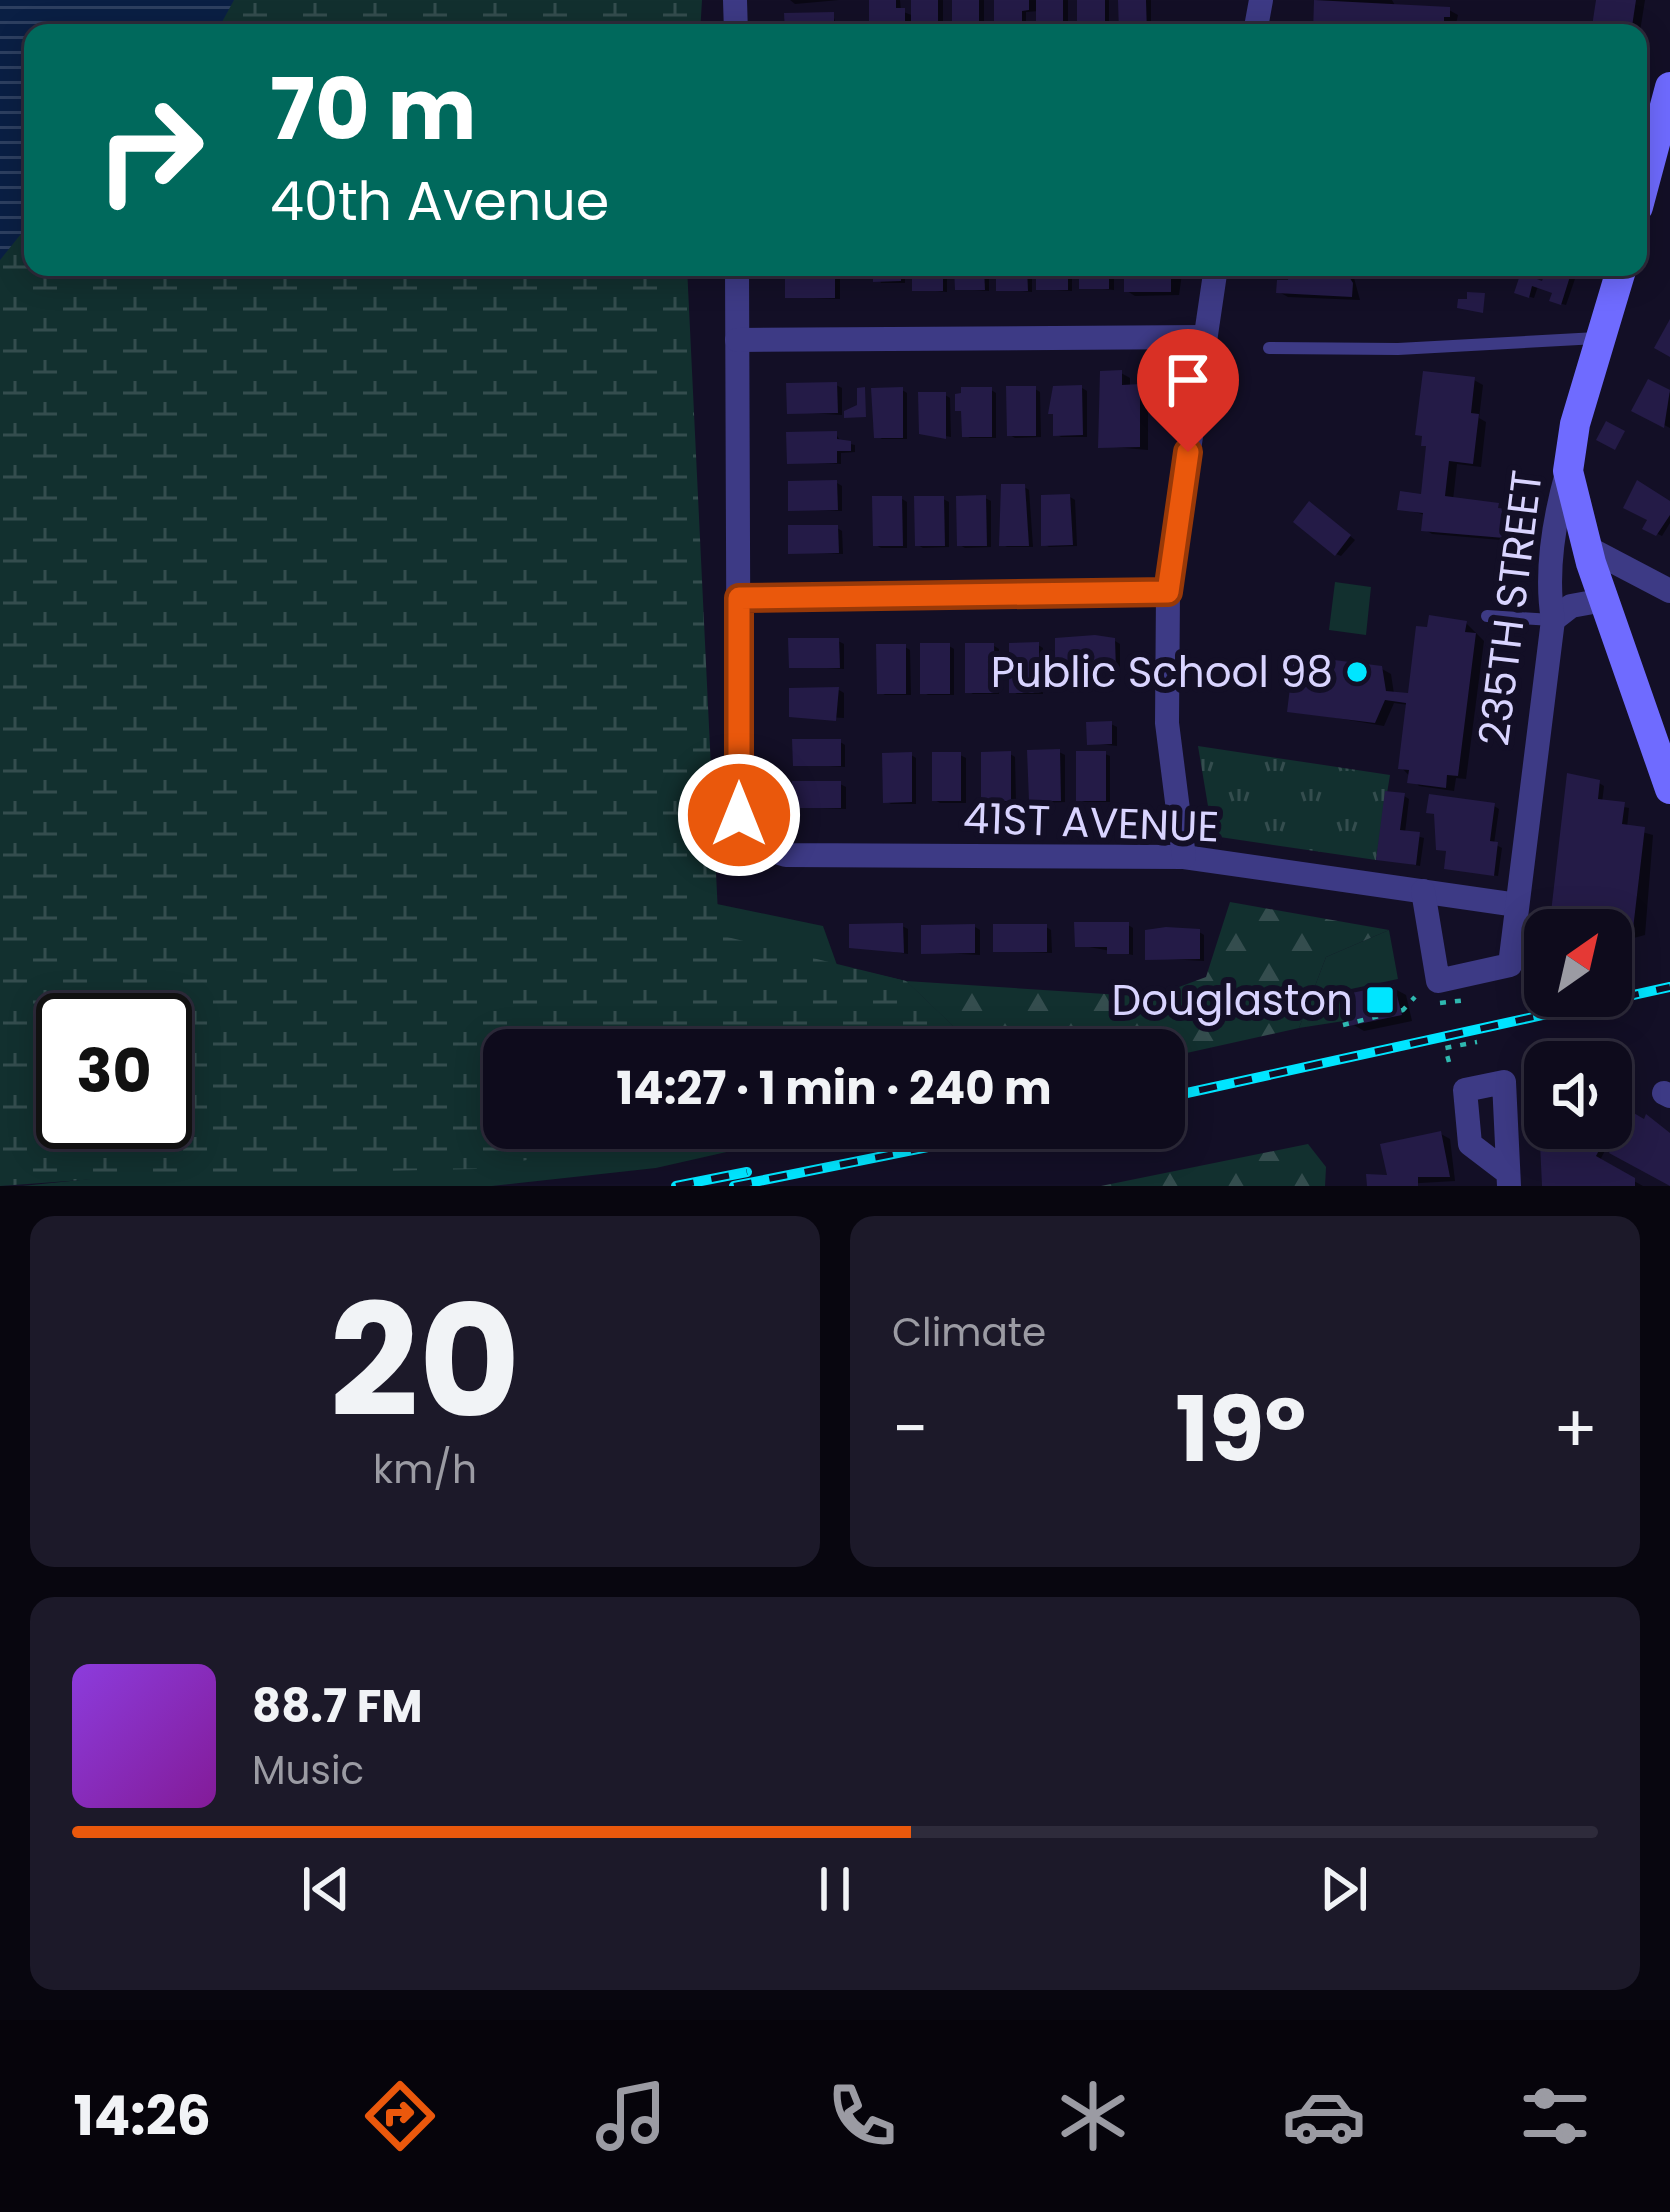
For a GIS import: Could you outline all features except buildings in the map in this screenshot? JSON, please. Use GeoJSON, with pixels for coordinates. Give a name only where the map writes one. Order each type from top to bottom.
{"type":"FeatureCollection","features":[{"type":"Feature","properties":{"kind":"main road"},"geometry":{"type":"LineString","coordinates":[[1647,175],[1670,92]]}},
{"type":"Feature","properties":{"kind":"main road","name":"235TH STREET"},"geometry":{"type":"LineString","coordinates":[[1568,470],[1575,424],[1620,276]]}},
{"type":"Feature","properties":{"kind":"main road"},"geometry":{"type":"LineString","coordinates":[[1568,470],[1586,547],[1670,789]]}},
{"type":"Feature","properties":{"kind":"street"},"geometry":{"type":"LineString","coordinates":[[737,276],[739,598],[1168,592]]}},
{"type":"Feature","properties":{"kind":"street"},"geometry":{"type":"LineString","coordinates":[[1184,857],[1167,723],[1168,592],[1214,276]]}},
{"type":"Feature","properties":{"kind":"street"},"geometry":{"type":"LineString","coordinates":[[737,340],[1204,337]]}},
{"type":"Feature","properties":{"kind":"street","name":"235TH STREET"},"geometry":{"type":"LineString","coordinates":[[1423,891],[1438,981],[1510,965],[1553,620],[1549,594],[1557,509],[1568,470]]}},
{"type":"Feature","properties":{"kind":"street"},"geometry":{"type":"LineString","coordinates":[[1586,547],[1670,591]]}},
{"type":"Feature","properties":{"kind":"street","name":"41ST AVENUE"},"geometry":{"type":"LineString","coordinates":[[739,598],[739,815],[756,846],[786,855],[1184,857],[1517,904]]}},
{"type":"Feature","properties":{"kind":"street"},"geometry":{"type":"LineString","coordinates":[[1553,620],[1571,606],[1604,600]]}},
{"type":"Feature","properties":{"kind":"street"},"geometry":{"type":"LineString","coordinates":[[1504,1082],[1509,1179],[1470,1144],[1465,1090],[1504,1082]]}},
{"type":"Feature","properties":{"kind":"lane"},"geometry":{"type":"LineString","coordinates":[[1269,348],[1603,339]]}},
{"type":"Feature","properties":{"kind":"lane"},"geometry":{"type":"LineString","coordinates":[[1487,616],[1553,620]]}},
{"type":"Feature","properties":{"kind":"path"},"geometry":{"type":"LineString","coordinates":[[1343,1025],[1404,1013],[1415,997]]}},
{"type":"Feature","properties":{"kind":"path"},"geometry":{"type":"LineString","coordinates":[[1450,1005],[1468,1000]]}},
{"type":"Feature","properties":{"kind":"path"},"geometry":{"type":"LineString","coordinates":[[1449,1062],[1445,1047],[1477,1042]]}},
{"type":"Feature","properties":{"kind":"green space"},"geometry":{"type":"Polygon","coordinates":[[[88,0],[702,0],[701,24],[24,24],[24,276],[687,276],[719,935],[906,981],[956,1029],[483,1029],[483,1149],[591,1149],[475,1169],[137,1176],[0,1186],[0,29],[88,0]]]}},
{"type":"Feature","properties":{"kind":"green space"},"geometry":{"type":"Polygon","coordinates":[[[1335,582],[1371,587],[1366,635],[1329,630],[1335,582]]]}},
{"type":"Feature","properties":{"kind":"green space"},"geometry":{"type":"Polygon","coordinates":[[[1198,746],[1390,775],[1376,860],[1213,836],[1198,746]]]}},
{"type":"Feature","properties":{"kind":"green space"},"geometry":{"type":"Polygon","coordinates":[[[1230,902],[1389,930],[1326,957],[1299,1028],[1185,1053],[1185,1029],[956,1029],[906,981],[1152,997],[1206,977],[1230,902]]]}},
{"type":"Feature","properties":{"kind":"green space"},"geometry":{"type":"Polygon","coordinates":[[[717,904],[823,926],[837,965],[906,981],[956,1029],[714,1029],[717,904]]]}},
{"type":"Feature","properties":{"kind":"green space"},"geometry":{"type":"Polygon","coordinates":[[[1389,930],[1398,979],[1337,992],[1344,1021],[1299,1028],[1326,957],[1389,930]]]}},
{"type":"Feature","properties":{"kind":"green space"},"geometry":{"type":"Polygon","coordinates":[[[483,1138],[483,1149],[740,1149],[656,1168],[492,1186],[22,1186],[483,1138]]]}},
{"type":"Feature","properties":{"kind":"green space"},"geometry":{"type":"Polygon","coordinates":[[[1308,1144],[1326,1167],[1325,1186],[1101,1186],[1308,1144]]]}},
{"type":"Feature","properties":{"kind":"water"},"geometry":{"type":"Polygon","coordinates":[[[0,0],[234,0],[221,24],[24,24],[24,230],[0,260],[0,0]]]}},
{"type":"Feature","properties":{"kind":"railway"},"geometry":{"type":"LineString","coordinates":[[1185,1093],[1670,987]]}},
{"type":"Feature","properties":{"kind":"railway"},"geometry":{"type":"LineString","coordinates":[[734,1186],[918,1149]]}},
{"type":"Feature","properties":{"kind":"railway"},"geometry":{"type":"LineString","coordinates":[[676,1186],[747,1172]]}},
{"type":"Feature","properties":{"kind":"place","name":"Public School 98"},"geometry":{"type":"Point","coordinates":[1357,672]}},
{"type":"Feature","properties":{"kind":"place","name":"Douglaston"},"geometry":{"type":"Point","coordinates":[1380,1000]}},
{"type":"Feature","properties":{"kind":"route"},"geometry":{"type":"LineString","coordinates":[[739,815],[739,598],[1168,592],[1188,452]]}}]}
